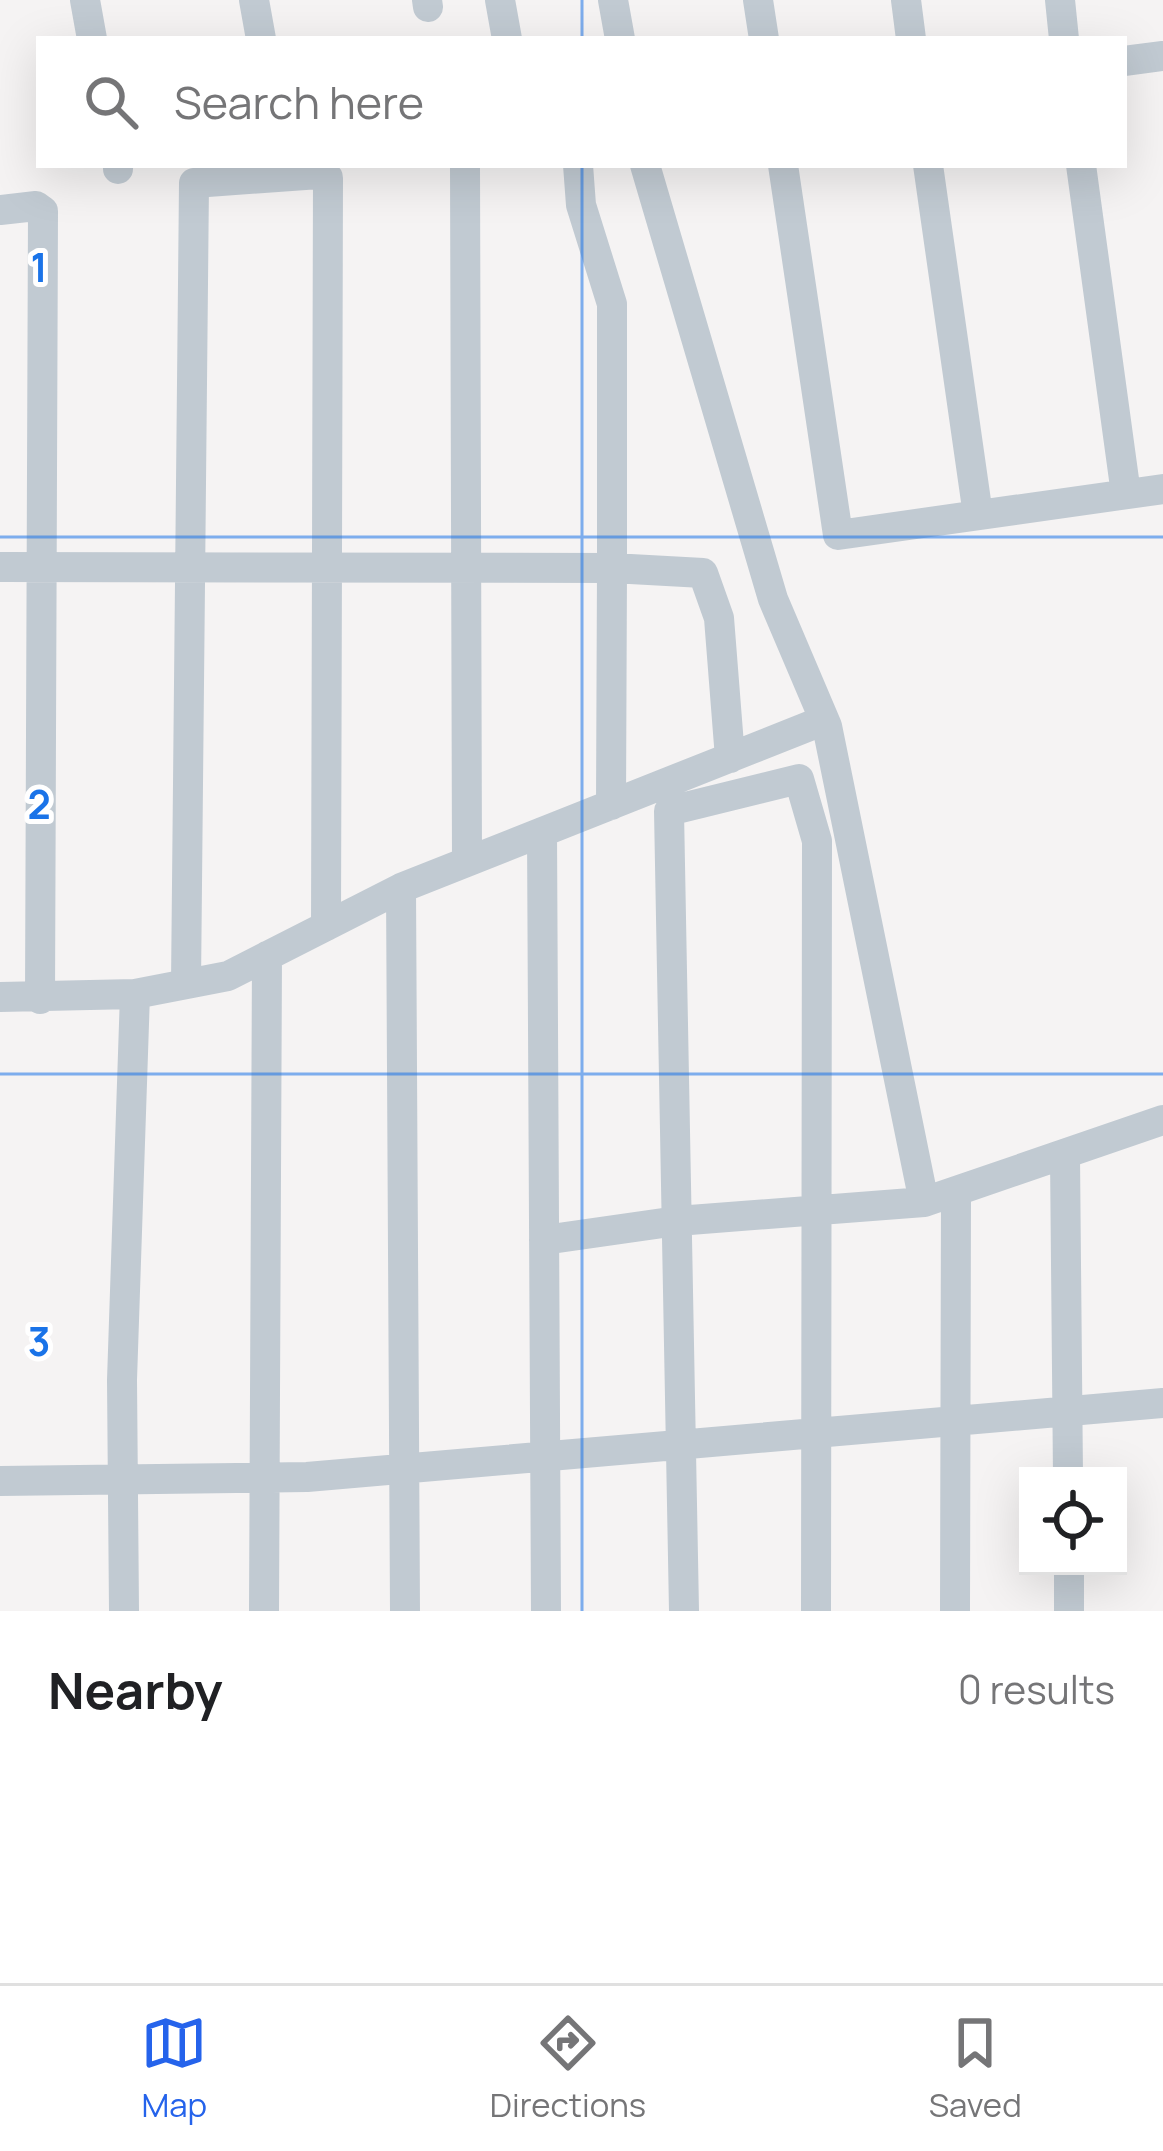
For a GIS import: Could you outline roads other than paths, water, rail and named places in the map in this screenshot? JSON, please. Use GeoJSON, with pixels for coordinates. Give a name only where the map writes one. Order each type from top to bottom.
{"type":"FeatureCollection","features":[{"type":"Feature","properties":{"kind":"street"},"geometry":{"type":"LineString","coordinates":[[85,0],[91,36]]}},
{"type":"Feature","properties":{"kind":"street"},"geometry":{"type":"LineString","coordinates":[[254,0],[260,36]]}},
{"type":"Feature","properties":{"kind":"street"},"geometry":{"type":"LineString","coordinates":[[500,0],[506,36]]}},
{"type":"Feature","properties":{"kind":"street"},"geometry":{"type":"LineString","coordinates":[[613,0],[619,36]]}},
{"type":"Feature","properties":{"kind":"street"},"geometry":{"type":"LineString","coordinates":[[758,0],[764,36]]}},
{"type":"Feature","properties":{"kind":"street"},"geometry":{"type":"LineString","coordinates":[[906,0],[911,36]]}},
{"type":"Feature","properties":{"kind":"street"},"geometry":{"type":"LineString","coordinates":[[1060,0],[1064,36]]}},
{"type":"Feature","properties":{"kind":"street"},"geometry":{"type":"LineString","coordinates":[[1127,61],[1163,56]]}},
{"type":"Feature","properties":{"kind":"street"},"geometry":{"type":"LineString","coordinates":[[464,168],[467,862]]}},
{"type":"Feature","properties":{"kind":"street"},"geometry":{"type":"LineString","coordinates":[[578,168],[581,205],[612,304],[611,805]]}},
{"type":"Feature","properties":{"kind":"street"},"geometry":{"type":"LineString","coordinates":[[646,168],[773,599],[827,726],[924,1202]]}},
{"type":"Feature","properties":{"kind":"street"},"geometry":{"type":"LineString","coordinates":[[783,168],[838,535],[1163,489]]}},
{"type":"Feature","properties":{"kind":"street"},"geometry":{"type":"LineString","coordinates":[[928,168],[977,515]]}},
{"type":"Feature","properties":{"kind":"street"},"geometry":{"type":"LineString","coordinates":[[1081,168],[1126,494]]}},
{"type":"Feature","properties":{"kind":"street"},"geometry":{"type":"LineString","coordinates":[[186,984],[190,188],[194,183],[319,174],[328,178],[326,926]]}},
{"type":"Feature","properties":{"kind":"street"},"geometry":{"type":"LineString","coordinates":[[0,209],[36,206],[43,212],[40,999]]}},
{"type":"Feature","properties":{"kind":"street"},"geometry":{"type":"LineString","coordinates":[[0,568],[612,568],[703,573],[719,618],[730,758]]}},
{"type":"Feature","properties":{"kind":"street"},"geometry":{"type":"LineString","coordinates":[[0,997],[135,994],[228,976],[401,888],[812,725],[827,726]]}},
{"type":"Feature","properties":{"kind":"street"},"geometry":{"type":"LineString","coordinates":[[684,1611],[685,1448],[669,811],[799,779],[817,841],[821,1210],[816,1611]]}},
{"type":"Feature","properties":{"kind":"street"},"geometry":{"type":"LineString","coordinates":[[542,832],[546,1611]]}},
{"type":"Feature","properties":{"kind":"street"},"geometry":{"type":"LineString","coordinates":[[401,888],[405,1611]]}},
{"type":"Feature","properties":{"kind":"street"},"geometry":{"type":"LineString","coordinates":[[264,1611],[267,956]]}},
{"type":"Feature","properties":{"kind":"street"},"geometry":{"type":"LineString","coordinates":[[124,1611],[135,994]]}},
{"type":"Feature","properties":{"kind":"street"},"geometry":{"type":"LineString","coordinates":[[544,1240],[677,1221],[924,1202],[956,1195],[1163,1120]]}},
{"type":"Feature","properties":{"kind":"street"},"geometry":{"type":"LineString","coordinates":[[1065,1156],[1068,1467]]}},
{"type":"Feature","properties":{"kind":"street"},"geometry":{"type":"LineString","coordinates":[[955,1611],[956,1195]]}},
{"type":"Feature","properties":{"kind":"street"},"geometry":{"type":"LineString","coordinates":[[0,1481],[123,1483],[405,1470],[1163,1402]]}},
{"type":"Feature","properties":{"kind":"street"},"geometry":{"type":"LineString","coordinates":[[1069,1575],[1069,1611]]}}]}
